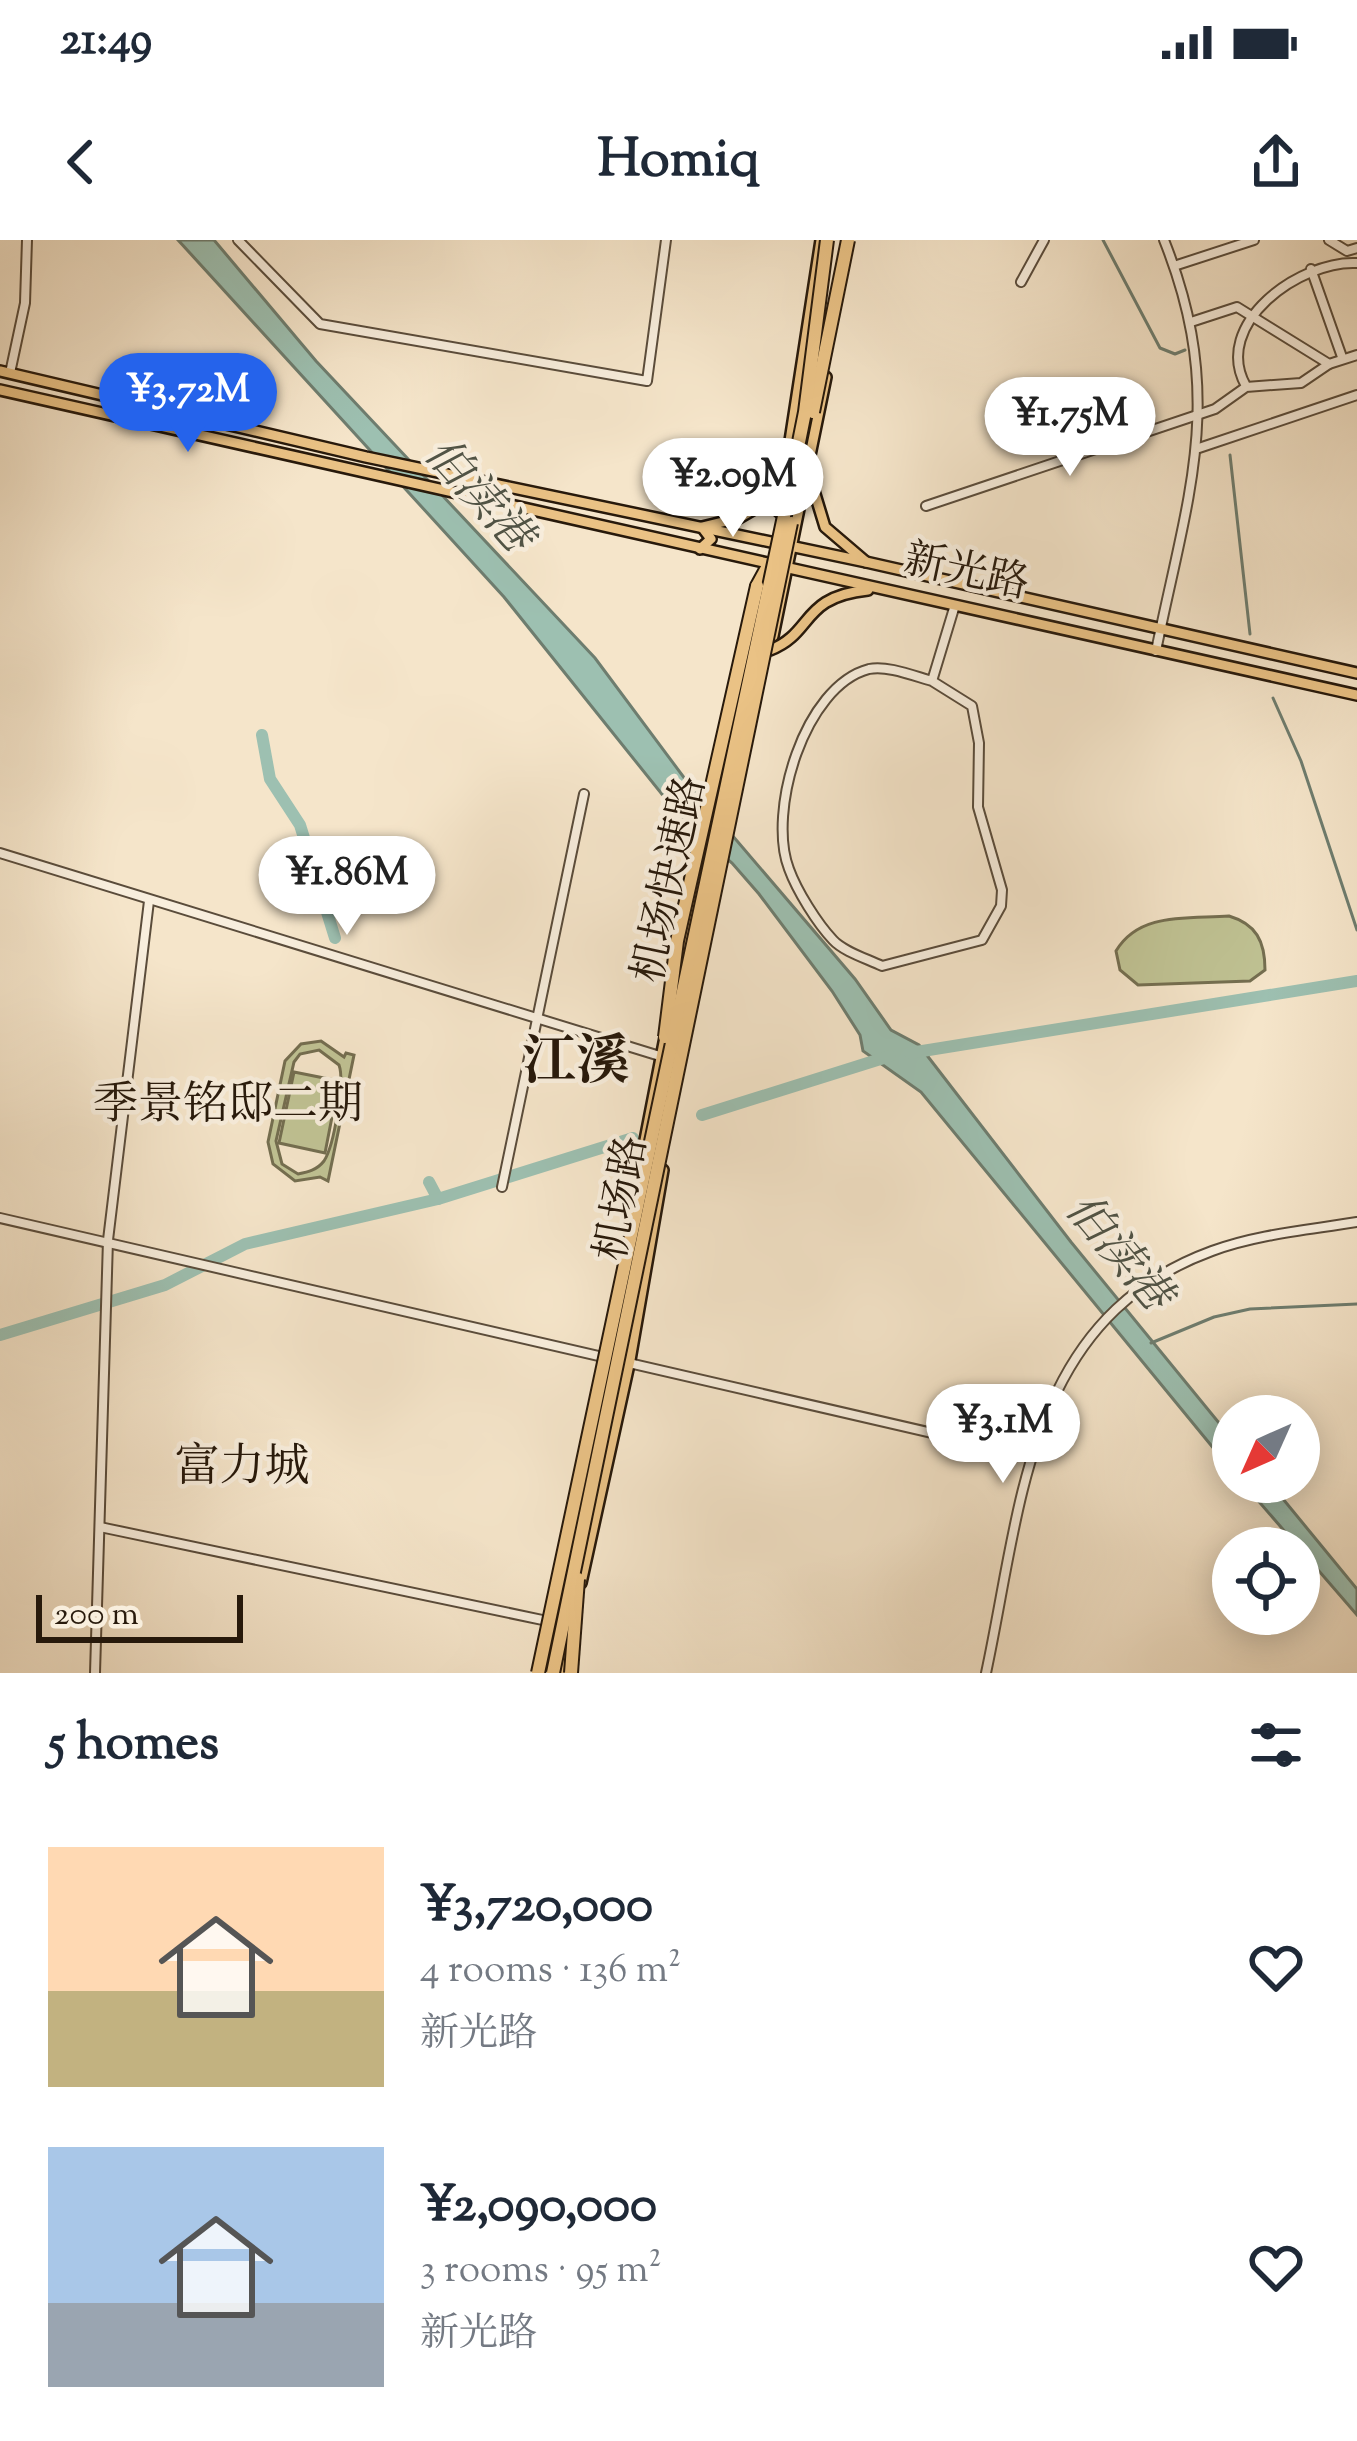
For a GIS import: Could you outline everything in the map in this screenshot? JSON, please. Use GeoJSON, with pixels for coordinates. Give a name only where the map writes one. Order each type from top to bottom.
{"type":"FeatureCollection","features":[{"type":"Feature","properties":{"kind":"highway","name":"机场快速路"},"geometry":{"type":"LineString","coordinates":[[557,1673],[813,412],[834,240]]}},
{"type":"Feature","properties":{"kind":"highway","name":"机场快速路"},"geometry":{"type":"LineString","coordinates":[[535,1673],[805,412],[834,240]]}},
{"type":"Feature","properties":{"kind":"highway"},"geometry":{"type":"LineString","coordinates":[[663,1076],[677,941],[758,586],[769,564]]}},
{"type":"Feature","properties":{"kind":"highway"},"geometry":{"type":"LineString","coordinates":[[571,1673],[579,1548]]}},
{"type":"Feature","properties":{"kind":"main road","name":"机场路"},"geometry":{"type":"LineString","coordinates":[[557,1673],[630,1360],[681,1063],[794,547],[824,388],[834,240]]}},
{"type":"Feature","properties":{"kind":"main road"},"geometry":{"type":"LineString","coordinates":[[535,1673],[834,240]]}},
{"type":"Feature","properties":{"kind":"main road","name":"新光路"},"geometry":{"type":"LineString","coordinates":[[5,372],[366,457],[866,562],[1357,673]]}},
{"type":"Feature","properties":{"kind":"main road","name":"新光路"},"geometry":{"type":"LineString","coordinates":[[0,390],[1357,695]]}},
{"type":"Feature","properties":{"kind":"main road"},"geometry":{"type":"LineString","coordinates":[[809,466],[825,527],[866,562]]}},
{"type":"Feature","properties":{"kind":"main road"},"geometry":{"type":"LineString","coordinates":[[700,549],[711,539],[702,527],[739,518],[782,493]]}},
{"type":"Feature","properties":{"kind":"main road"},"geometry":{"type":"LineString","coordinates":[[770,650],[786,644],[821,603],[876,589]]}},
{"type":"Feature","properties":{"kind":"street"},"geometry":{"type":"LineString","coordinates":[[5,372],[25,302],[27,240]]}},
{"type":"Feature","properties":{"kind":"street"},"geometry":{"type":"LineString","coordinates":[[238,240],[320,324],[647,381],[666,240]]}},
{"type":"Feature","properties":{"kind":"street"},"geometry":{"type":"LineString","coordinates":[[1021,282],[1044,240]]}},
{"type":"Feature","properties":{"kind":"street"},"geometry":{"type":"LineString","coordinates":[[1156,652],[1198,448],[1200,411],[1191,322],[1164,240]]}},
{"type":"Feature","properties":{"kind":"street"},"geometry":{"type":"LineString","coordinates":[[1174,266],[1254,240]]}},
{"type":"Feature","properties":{"kind":"street"},"geometry":{"type":"LineString","coordinates":[[1330,240],[1355,256]]}},
{"type":"Feature","properties":{"kind":"street"},"geometry":{"type":"LineString","coordinates":[[1246,387],[1239,355],[1252,317],[1276,290],[1311,269],[1355,256]]}},
{"type":"Feature","properties":{"kind":"street"},"geometry":{"type":"LineString","coordinates":[[1311,269],[1342,357]]}},
{"type":"Feature","properties":{"kind":"street"},"geometry":{"type":"LineString","coordinates":[[1191,322],[1237,308],[1329,364]]}},
{"type":"Feature","properties":{"kind":"street"},"geometry":{"type":"LineString","coordinates":[[926,506],[1200,411],[1215,410],[1246,387],[1301,383],[1342,357],[1356,354]]}},
{"type":"Feature","properties":{"kind":"street"},"geometry":{"type":"LineString","coordinates":[[1198,448],[1357,395]]}},
{"type":"Feature","properties":{"kind":"street"},"geometry":{"type":"LineString","coordinates":[[932,681],[955,605]]}},
{"type":"Feature","properties":{"kind":"street"},"geometry":{"type":"LineString","coordinates":[[875,667],[932,681],[973,706],[979,743],[978,807],[1002,890],[1000,906],[982,940],[882,966],[835,943],[788,868],[784,831],[788,791],[802,738],[818,705],[857,673],[875,667]]}},
{"type":"Feature","properties":{"kind":"street"},"geometry":{"type":"LineString","coordinates":[[502,1187],[541,1020],[584,794]]}},
{"type":"Feature","properties":{"kind":"street"},"geometry":{"type":"LineString","coordinates":[[0,853],[681,1063]]}},
{"type":"Feature","properties":{"kind":"street"},"geometry":{"type":"LineString","coordinates":[[95,1673],[108,1240],[149,901]]}},
{"type":"Feature","properties":{"kind":"street"},"geometry":{"type":"LineString","coordinates":[[0,1218],[1032,1456]]}},
{"type":"Feature","properties":{"kind":"street"},"geometry":{"type":"LineString","coordinates":[[986,1673],[1032,1456],[1060,1379],[1093,1331],[1136,1292],[1215,1250],[1357,1222]]}},
{"type":"Feature","properties":{"kind":"street"},"geometry":{"type":"LineString","coordinates":[[100,1526],[571,1627]]}},
{"type":"Feature","properties":{"kind":"shaded area"},"geometry":{"type":"Polygon","coordinates":[[[178,240],[214,240],[316,361],[595,658],[691,787],[855,979],[891,1030],[919,1045],[1212,1414],[1212,1446],[921,1092],[863,1051],[860,1035],[832,991],[759,894],[732,863],[685,823],[504,597],[178,240]]]}},
{"type":"Feature","properties":{"kind":"shaded area"},"geometry":{"type":"Polygon","coordinates":[[[1229,916],[1246,924],[1261,942],[1265,970],[1250,981],[1138,985],[1120,970],[1116,951],[1137,930],[1165,920],[1229,916]]]}},
{"type":"Feature","properties":{"kind":"shaded area"},"geometry":{"type":"Polygon","coordinates":[[[321,1041],[344,1057],[354,1055],[328,1181],[320,1177],[295,1181],[273,1164],[268,1142],[285,1061],[301,1044],[321,1041]],[[319,1050],[300,1054],[294,1062],[276,1141],[282,1164],[298,1174],[318,1167],[328,1153],[340,1098],[339,1065],[319,1050]]]}},
{"type":"Feature","properties":{"kind":"shaded area"},"geometry":{"type":"Polygon","coordinates":[[[294,1072],[339,1081],[325,1153],[279,1143],[294,1072]]]}},
{"type":"Feature","properties":{"kind":"shaded area"},"geometry":{"type":"Polygon","coordinates":[[[1260,1503],[1286,1503],[1306,1527],[1281,1527],[1260,1503]]]}},
{"type":"Feature","properties":{"kind":"shaded area"},"geometry":{"type":"Polygon","coordinates":[[[1320,1544],[1357,1589],[1357,1615],[1320,1572],[1320,1544]]]}},
{"type":"Feature","properties":{"kind":"waterway"},"geometry":{"type":"LineString","coordinates":[[1103,240],[1160,348],[1175,354],[1185,350]]}},
{"type":"Feature","properties":{"kind":"waterway"},"geometry":{"type":"LineString","coordinates":[[1230,455],[1250,634]]}},
{"type":"Feature","properties":{"kind":"waterway"},"geometry":{"type":"LineString","coordinates":[[1273,698],[1301,761],[1357,930]]}},
{"type":"Feature","properties":{"kind":"waterway"},"geometry":{"type":"LineString","coordinates":[[262,735],[270,779],[300,825],[335,938]]}},
{"type":"Feature","properties":{"kind":"waterway"},"geometry":{"type":"LineString","coordinates":[[910,1053],[1357,981]]}},
{"type":"Feature","properties":{"kind":"waterway"},"geometry":{"type":"LineString","coordinates":[[702,1115],[890,1056]]}},
{"type":"Feature","properties":{"kind":"waterway"},"geometry":{"type":"LineString","coordinates":[[0,1335],[165,1285],[245,1244],[438,1199],[633,1138]]}},
{"type":"Feature","properties":{"kind":"waterway"},"geometry":{"type":"LineString","coordinates":[[429,1182],[438,1199]]}},
{"type":"Feature","properties":{"kind":"waterway"},"geometry":{"type":"LineString","coordinates":[[1151,1343],[1214,1317],[1250,1309],[1357,1304]]}},
{"type":"Feature","properties":{"kind":"district","name":"江溪"},"geometry":{"type":"Point","coordinates":[576,1065]}},
{"type":"Feature","properties":{"kind":"district","name":"季景铭邸二期"},"geometry":{"type":"Point","coordinates":[228,1107]}},
{"type":"Feature","properties":{"kind":"district","name":"富力城"},"geometry":{"type":"Point","coordinates":[242,1469]}},
{"type":"Feature","properties":{"kind":"water label","name":"伯渎港"},"geometry":{"type":"Point","coordinates":[476,497]}},
{"type":"Feature","properties":{"kind":"water label","name":"伯渎港"},"geometry":{"type":"Point","coordinates":[1116,1254]}}]}
